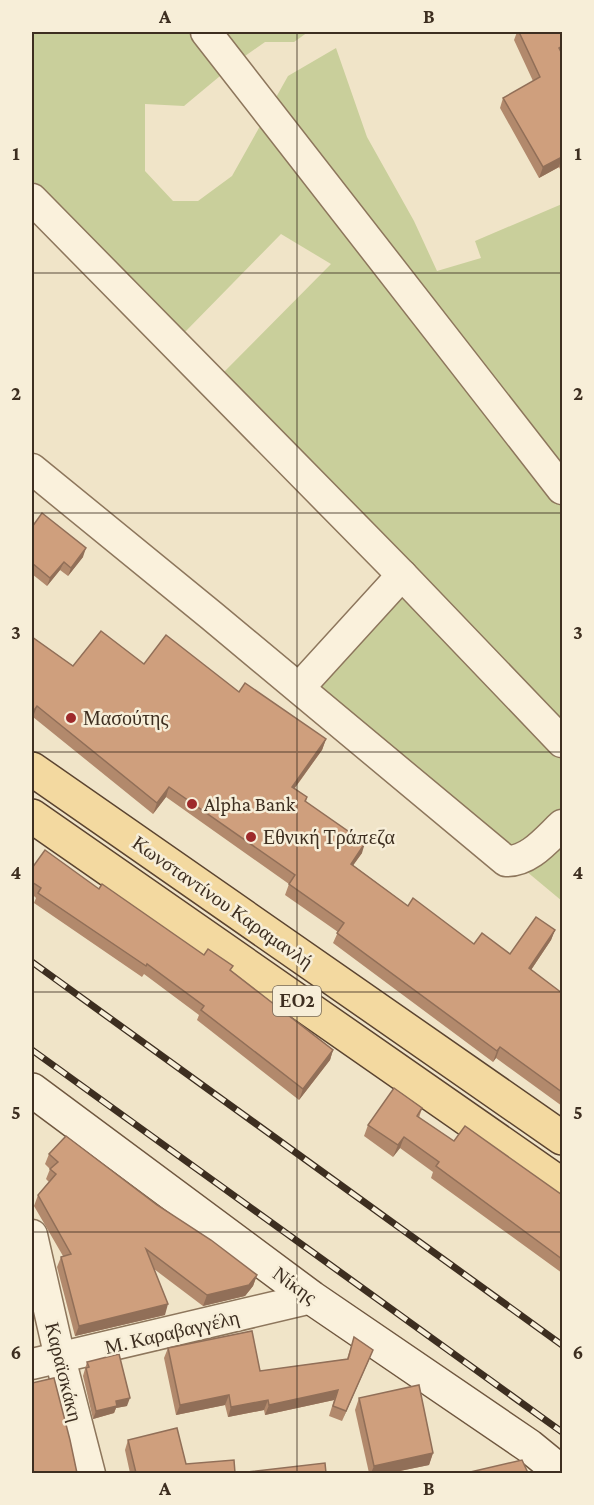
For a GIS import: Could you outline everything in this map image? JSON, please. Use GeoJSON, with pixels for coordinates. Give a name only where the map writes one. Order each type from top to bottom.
{"type":"FeatureCollection","features":[{"type":"Feature","properties":{"kind":"main road","name":"Κωνσταντίνου Καραμανλή"},"geometry":{"type":"LineString","coordinates":[[32,769],[562,1138]]}},
{"type":"Feature","properties":{"kind":"main road","name":"Κωνσταντίνου Καραμανλή"},"geometry":{"type":"LineString","coordinates":[[32,816],[562,1185]]}},
{"type":"Feature","properties":{"kind":"street"},"geometry":{"type":"LineString","coordinates":[[206,32],[562,489]]}},
{"type":"Feature","properties":{"kind":"street"},"geometry":{"type":"LineString","coordinates":[[32,199],[402,575],[562,742]]}},
{"type":"Feature","properties":{"kind":"street"},"geometry":{"type":"LineString","coordinates":[[32,470],[506,861],[520,860],[562,825]]}},
{"type":"Feature","properties":{"kind":"street"},"geometry":{"type":"LineString","coordinates":[[299,688],[402,575]]}},
{"type":"Feature","properties":{"kind":"street","name":"Νίκης"},"geometry":{"type":"LineString","coordinates":[[33,1095],[312,1298],[529,1446],[562,1473]]}},
{"type":"Feature","properties":{"kind":"street","name":"Καραϊσκάκη"},"geometry":{"type":"LineString","coordinates":[[32,1235],[46,1361],[90,1473]]}},
{"type":"Feature","properties":{"kind":"street","name":"Μ. Καραβαγγέλη"},"geometry":{"type":"LineString","coordinates":[[46,1361],[312,1298]]}},
{"type":"Feature","properties":{"kind":"green space"},"geometry":{"type":"Polygon","coordinates":[[[32,32],[308,32],[294,42],[265,42],[238,61],[184,106],[145,104],[145,171],[173,201],[198,201],[232,176],[288,76],[336,48],[367,137],[414,221],[437,271],[481,258],[475,241],[562,204],[562,901],[307,688],[415,570],[223,373],[331,264],[281,234],[184,333],[32,180],[32,32]]]}},
{"type":"Feature","properties":{"kind":"building"},"geometry":{"type":"Polygon","coordinates":[[[519,32],[562,32],[562,46],[559,48],[562,54],[562,157],[543,167],[503,98],[540,77],[519,32]]]}},
{"type":"Feature","properties":{"kind":"building"},"geometry":{"type":"Polygon","coordinates":[[[42,513],[86,548],[71,568],[64,562],[50,578],[32,563],[32,527],[42,513]]]}},
{"type":"Feature","properties":{"kind":"building"},"geometry":{"type":"Polygon","coordinates":[[[101,631],[144,664],[166,635],[239,692],[245,683],[326,739],[292,787],[307,797],[305,801],[365,843],[351,864],[408,906],[413,898],[474,944],[482,933],[510,954],[536,917],[555,930],[529,968],[562,993],[562,1092],[500,1047],[497,1051],[337,933],[344,923],[289,884],[295,875],[169,787],[157,803],[37,706],[32,713],[32,637],[73,666],[101,631]]]}},
{"type":"Feature","properties":{"kind":"building"},"geometry":{"type":"Polygon","coordinates":[[[45,850],[99,889],[102,884],[204,955],[208,949],[233,966],[230,970],[333,1050],[303,1089],[201,1010],[204,1006],[147,964],[146,966],[38,893],[41,888],[32,882],[32,868],[45,850]]]}},
{"type":"Feature","properties":{"kind":"building"},"geometry":{"type":"Polygon","coordinates":[[[394,1088],[422,1108],[417,1116],[454,1141],[465,1126],[562,1195],[562,1259],[436,1166],[439,1162],[404,1137],[398,1145],[368,1125],[394,1088]]]}},
{"type":"Feature","properties":{"kind":"building"},"geometry":{"type":"Polygon","coordinates":[[[66,1136],[157,1205],[211,1240],[257,1275],[249,1285],[207,1295],[146,1249],[168,1304],[79,1326],[61,1257],[71,1254],[38,1195],[56,1174],[50,1169],[58,1162],[49,1154],[66,1136]]]}},
{"type":"Feature","properties":{"kind":"building"},"geometry":{"type":"Polygon","coordinates":[[[252,1331],[260,1371],[348,1359],[354,1337],[373,1350],[346,1411],[333,1406],[338,1390],[269,1405],[268,1400],[231,1407],[229,1395],[180,1405],[168,1348],[252,1331]]]}},
{"type":"Feature","properties":{"kind":"building"},"geometry":{"type":"Polygon","coordinates":[[[119,1354],[130,1398],[116,1401],[117,1406],[96,1411],[86,1368],[89,1367],[87,1362],[119,1354]]]}},
{"type":"Feature","properties":{"kind":"building"},"geometry":{"type":"Polygon","coordinates":[[[54,1378],[77,1473],[32,1473],[32,1383],[54,1378]]]}},
{"type":"Feature","properties":{"kind":"building"},"geometry":{"type":"Polygon","coordinates":[[[419,1385],[433,1453],[374,1466],[359,1398],[419,1385]]]}},
{"type":"Feature","properties":{"kind":"building"},"geometry":{"type":"Polygon","coordinates":[[[177,1428],[186,1464],[234,1460],[235,1473],[136,1473],[128,1440],[177,1428]]]}},
{"type":"Feature","properties":{"kind":"building"},"geometry":{"type":"Polygon","coordinates":[[[522,1460],[528,1473],[466,1473],[522,1460]]]}},
{"type":"Feature","properties":{"kind":"building"},"geometry":{"type":"Polygon","coordinates":[[[325,1463],[326,1473],[238,1473],[325,1463]]]}},
{"type":"Feature","properties":{"kind":"railway"},"geometry":{"type":"LineString","coordinates":[[32,962],[562,1345]]}},
{"type":"Feature","properties":{"kind":"railway"},"geometry":{"type":"LineString","coordinates":[[32,1050],[562,1432]]}},
{"type":"Feature","properties":{"kind":"place","name":"Μασούτης"},"geometry":{"type":"Point","coordinates":[71,718]}},
{"type":"Feature","properties":{"kind":"place","name":"Alpha Bank"},"geometry":{"type":"Point","coordinates":[192,804]}},
{"type":"Feature","properties":{"kind":"place","name":"Εθνική Τράπεζα"},"geometry":{"type":"Point","coordinates":[251,837]}}]}
